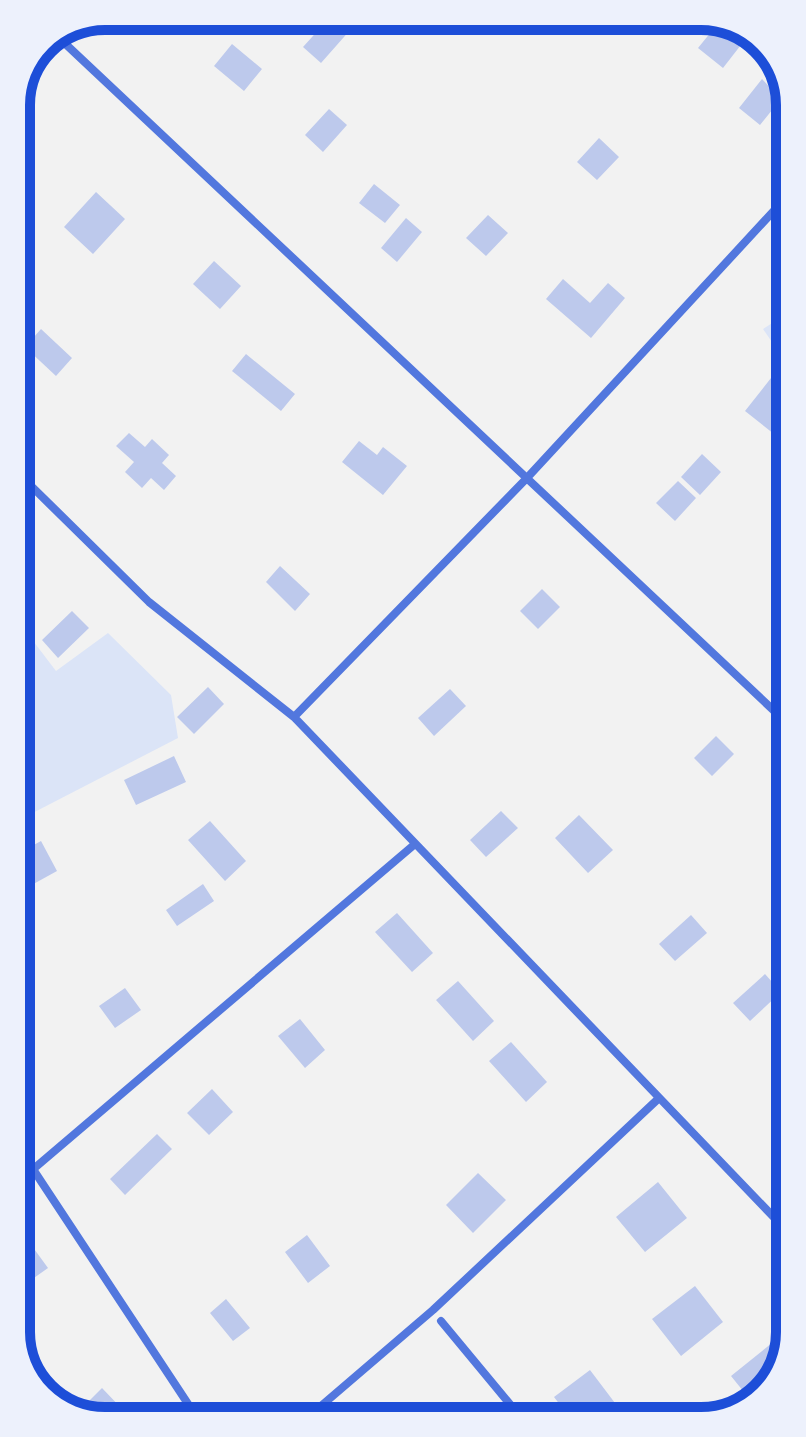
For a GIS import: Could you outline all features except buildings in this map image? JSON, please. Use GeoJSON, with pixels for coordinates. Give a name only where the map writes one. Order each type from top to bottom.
{"type":"FeatureCollection","features":[{"type":"Feature","properties":{"kind":"street"},"geometry":{"type":"LineString","coordinates":[[64,43],[776,713]]}},
{"type":"Feature","properties":{"kind":"street"},"geometry":{"type":"LineString","coordinates":[[294,717],[526,479],[776,208]]}},
{"type":"Feature","properties":{"kind":"street"},"geometry":{"type":"LineString","coordinates":[[30,485],[149,602],[294,717],[776,1220]]}},
{"type":"Feature","properties":{"kind":"street"},"geometry":{"type":"LineString","coordinates":[[32,1169],[415,844]]}},
{"type":"Feature","properties":{"kind":"street"},"geometry":{"type":"LineString","coordinates":[[320,1407],[433,1310],[658,1099]]}},
{"type":"Feature","properties":{"kind":"street"},"geometry":{"type":"LineString","coordinates":[[30,1166],[190,1407]]}},
{"type":"Feature","properties":{"kind":"street"},"geometry":{"type":"LineString","coordinates":[[441,1321],[512,1407]]}},
{"type":"Feature","properties":{"kind":"shaded area"},"geometry":{"type":"Polygon","coordinates":[[[776,321],[776,348],[763,329],[776,321]]]}},
{"type":"Feature","properties":{"kind":"shaded area"},"geometry":{"type":"Polygon","coordinates":[[[30,570],[35,579],[30,602],[30,570]]]}},
{"type":"Feature","properties":{"kind":"shaded area"},"geometry":{"type":"Polygon","coordinates":[[[108,633],[171,695],[178,738],[30,814],[30,637],[56,671],[108,633]]]}}]}
